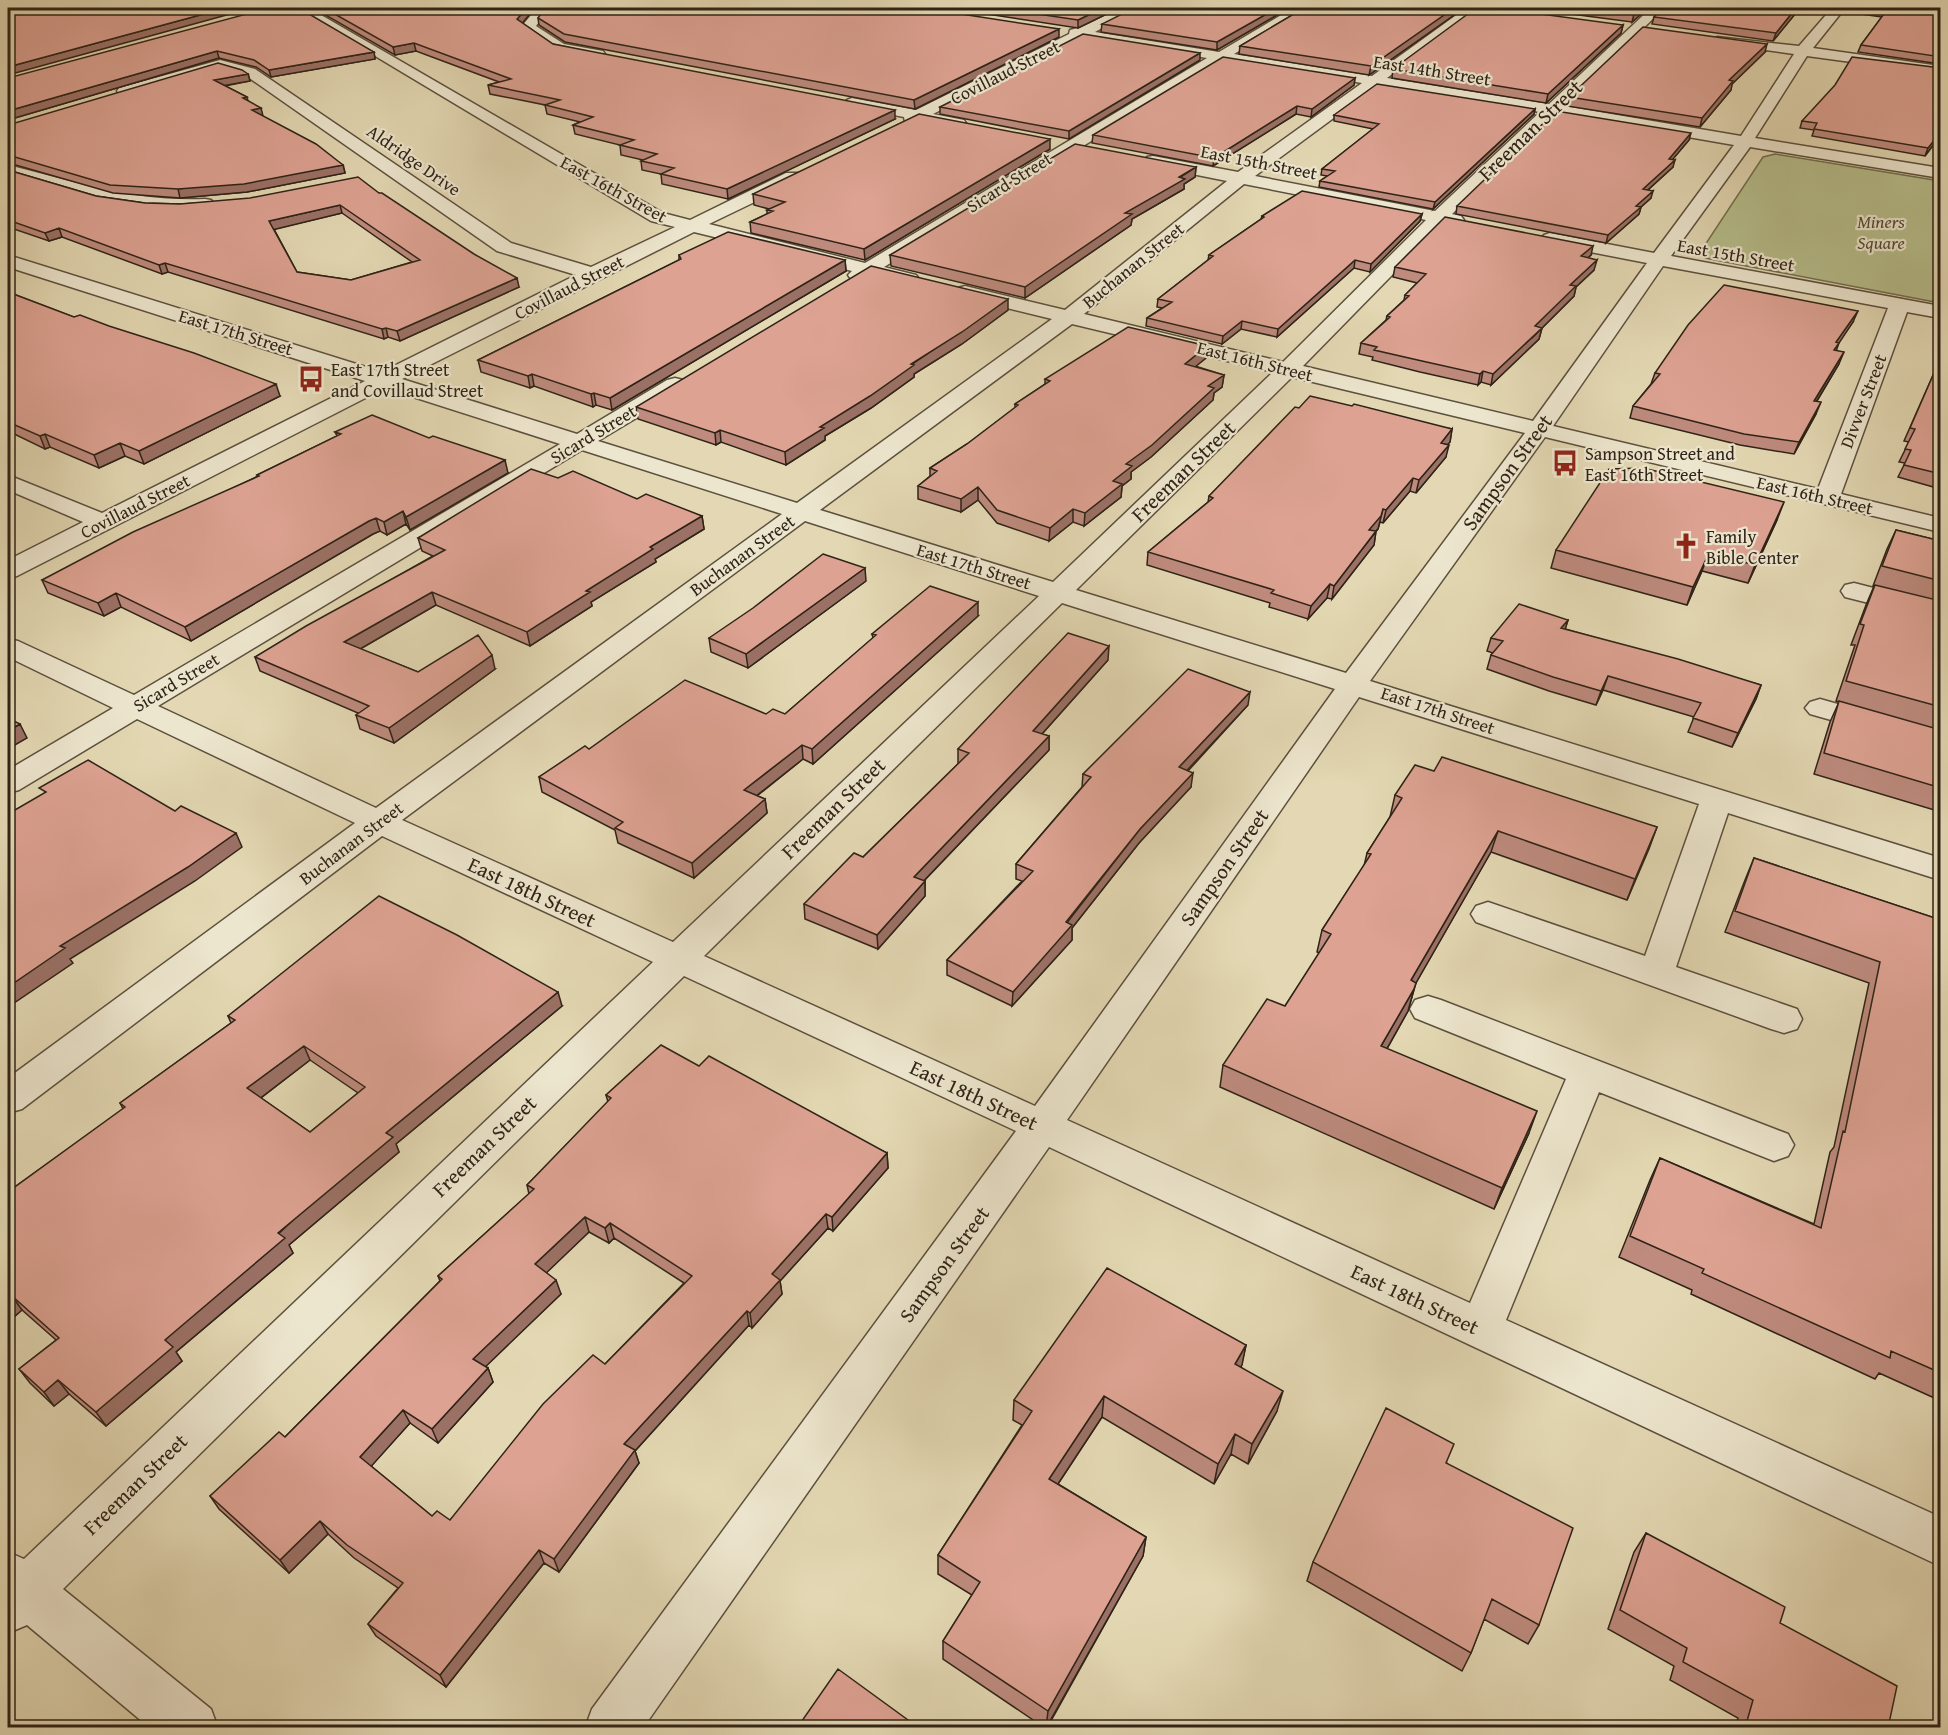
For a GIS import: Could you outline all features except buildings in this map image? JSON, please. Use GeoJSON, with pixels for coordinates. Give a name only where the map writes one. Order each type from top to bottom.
{"type":"FeatureCollection","features":[{"type":"Feature","properties":{"kind":"street","name":"East 16th Street"},"geometry":{"type":"LineString","coordinates":[[301,8],[657,217],[924,283]]}},
{"type":"Feature","properties":{"kind":"street"},"geometry":{"type":"LineString","coordinates":[[543,8],[528,27],[560,47],[618,58]]}},
{"type":"Feature","properties":{"kind":"street","name":"Covillaud Street"},"geometry":{"type":"LineString","coordinates":[[885,132],[1132,8]]}},
{"type":"Feature","properties":{"kind":"street","name":"Sicard Street"},"geometry":{"type":"LineString","coordinates":[[838,287],[1070,145],[1301,8]]}},
{"type":"Feature","properties":{"kind":"street","name":"Buchanan Street"},"geometry":{"type":"LineString","coordinates":[[8,1098],[379,822],[1068,317],[1241,178],[1474,8]]}},
{"type":"Feature","properties":{"kind":"street","name":"Sampson Street"},"geometry":{"type":"LineString","coordinates":[[611,1728],[1042,1126],[1353,684],[1744,142],[1803,51],[1839,8]]}},
{"type":"Feature","properties":{"kind":"street","name":"Freeman Street"},"geometry":{"type":"LineString","coordinates":[[13,1592],[678,959],[1288,369],[1440,216],[1644,24]]}},
{"type":"Feature","properties":{"kind":"street","name":"East 14th Street"},"geometry":{"type":"LineString","coordinates":[[1056,30],[1941,173]]}},
{"type":"Feature","properties":{"kind":"street"},"geometry":{"type":"LineString","coordinates":[[1704,38],[1941,70]]}},
{"type":"Feature","properties":{"kind":"street","name":"Aldridge Drive"},"geometry":{"type":"LineString","coordinates":[[105,97],[220,64],[250,72],[504,247],[593,274]]}},
{"type":"Feature","properties":{"kind":"street"},"geometry":{"type":"LineString","coordinates":[[838,100],[916,117],[972,126]]}},
{"type":"Feature","properties":{"kind":"street"},"geometry":{"type":"LineString","coordinates":[[1048,141],[1093,149]]}},
{"type":"Feature","properties":{"kind":"street","name":"East 15th Street"},"geometry":{"type":"LineString","coordinates":[[1138,158],[1473,223]]}},
{"type":"Feature","properties":{"kind":"street","name":"Covillaud Street"},"geometry":{"type":"LineString","coordinates":[[8,570],[593,274],[813,167]]}},
{"type":"Feature","properties":{"kind":"street"},"geometry":{"type":"LineString","coordinates":[[8,170],[114,200],[189,206],[224,202]]}},
{"type":"Feature","properties":{"kind":"street"},"geometry":{"type":"LineString","coordinates":[[372,175],[395,170]]}},
{"type":"Feature","properties":{"kind":"street","name":"East 15th Street"},"geometry":{"type":"LineString","coordinates":[[1528,234],[1941,312]]}},
{"type":"Feature","properties":{"kind":"street","name":"East 17th Street"},"geometry":{"type":"LineString","coordinates":[[8,261],[1941,869]]}},
{"type":"Feature","properties":{"kind":"street","name":"East 16th Street"},"geometry":{"type":"LineString","coordinates":[[947,288],[1941,525]]}},
{"type":"Feature","properties":{"kind":"street","name":"Divver Street"},"geometry":{"type":"LineString","coordinates":[[1827,498],[1900,304]]}},
{"type":"Feature","properties":{"kind":"street","name":"Sicard Street"},"geometry":{"type":"LineString","coordinates":[[8,783],[688,377]]}},
{"type":"Feature","properties":{"kind":"street"},"geometry":{"type":"LineString","coordinates":[[8,482],[103,522]]}},
{"type":"Feature","properties":{"kind":"street"},"geometry":{"type":"LineString","coordinates":[[1854,591],[1941,613]]}},
{"type":"Feature","properties":{"kind":"street","name":"East 18th Street"},"geometry":{"type":"LineString","coordinates":[[8,647],[379,822],[1941,1542]]}},
{"type":"Feature","properties":{"kind":"street"},"geometry":{"type":"LineString","coordinates":[[1820,708],[1941,742]]}},
{"type":"Feature","properties":{"kind":"street"},"geometry":{"type":"LineString","coordinates":[[1656,973],[1717,798]]}},
{"type":"Feature","properties":{"kind":"street"},"geometry":{"type":"LineString","coordinates":[[1488,914],[1784,1019]]}},
{"type":"Feature","properties":{"kind":"street"},"geometry":{"type":"LineString","coordinates":[[1428,1009],[1774,1145]]}},
{"type":"Feature","properties":{"kind":"street"},"geometry":{"type":"LineString","coordinates":[[1481,1329],[1588,1072]]}},
{"type":"Feature","properties":{"kind":"street"},"geometry":{"type":"LineString","coordinates":[[13,1592],[192,1728]]}},
{"type":"Feature","properties":{"kind":"green space","name":"Miners Square"},"geometry":{"type":"Polygon","coordinates":[[[1775,154],[1940,181],[1940,303],[1705,258],[1699,254],[1763,157],[1775,154]]]}},
{"type":"Feature","properties":{"kind":"place","name":"East 17th Street and Covillaud Street"},"geometry":{"type":"Point","coordinates":[311,379]}},
{"type":"Feature","properties":{"kind":"place","name":"Sampson Street and East 16th Street"},"geometry":{"type":"Point","coordinates":[1565,463]}},
{"type":"Feature","properties":{"kind":"place","name":"Family Bible Center"},"geometry":{"type":"Point","coordinates":[1686,546]}}]}
